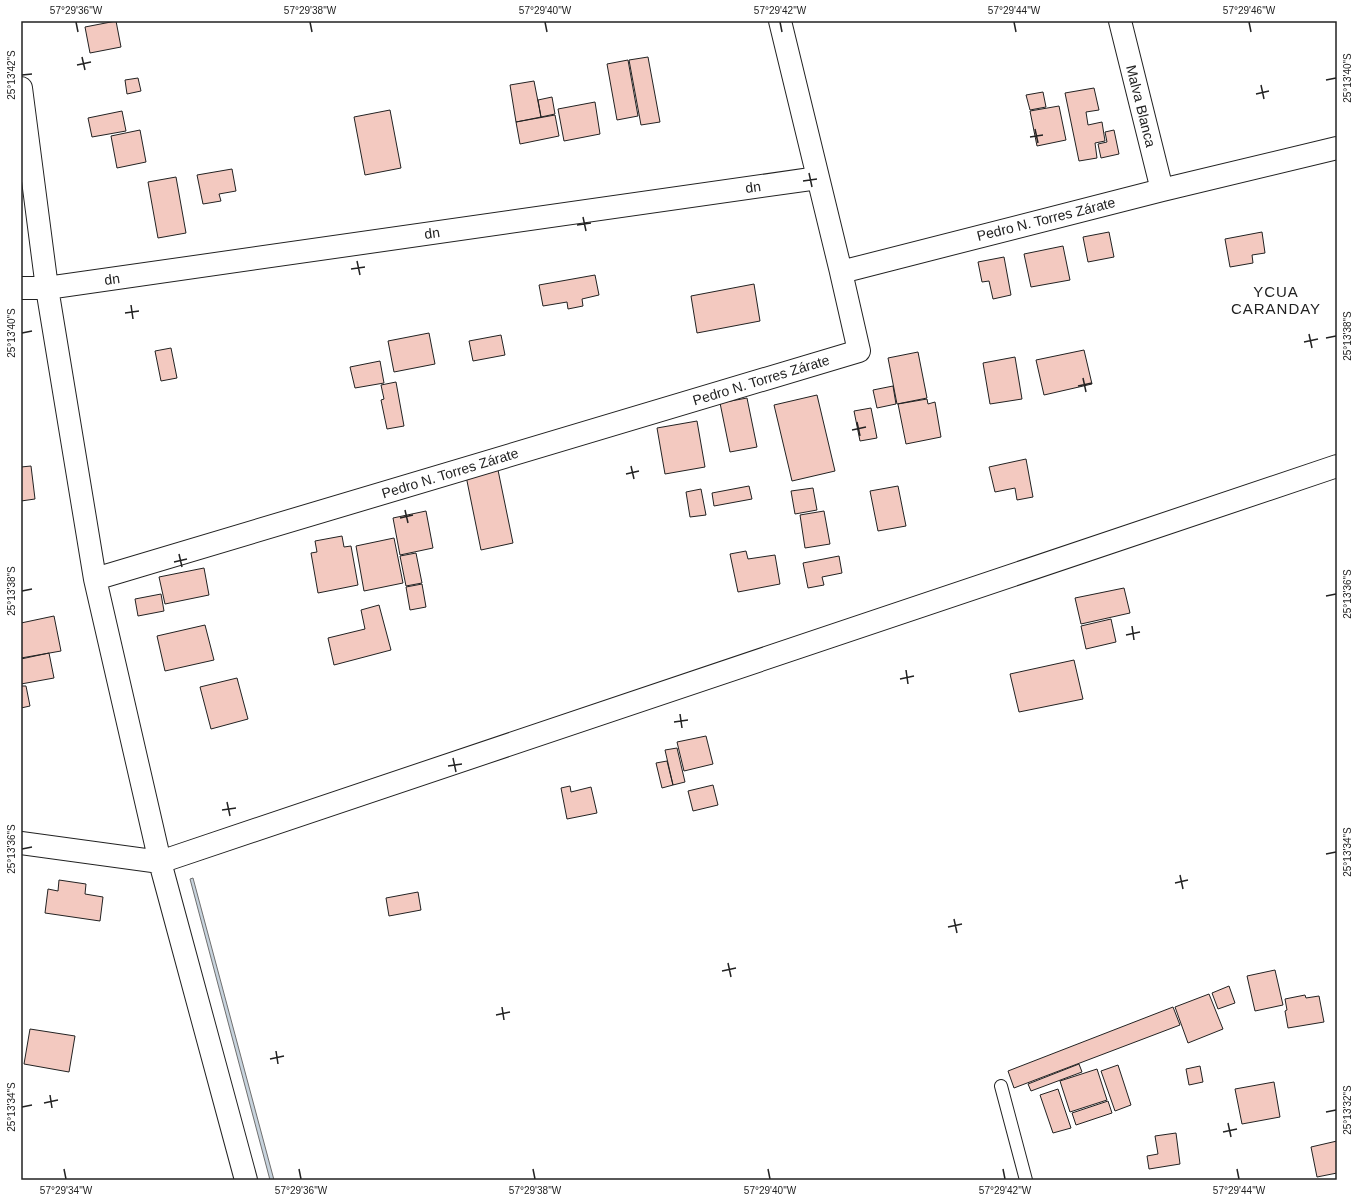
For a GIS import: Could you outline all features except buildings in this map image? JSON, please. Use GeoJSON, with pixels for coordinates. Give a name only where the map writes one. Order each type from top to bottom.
{"type":"FeatureCollection","features":[{"type":"Feature","properties":{"kind":"street"},"geometry":{"type":"LineString","coordinates":[[780,21],[841,272]]}},
{"type":"Feature","properties":{"kind":"street","name":"Malva Blanca"},"geometry":{"type":"LineString","coordinates":[[1120,21],[1162,190]]}},
{"type":"Feature","properties":{"kind":"street"},"geometry":{"type":"LineString","coordinates":[[21,88],[47,288],[95,579],[160,862],[246,1180]]}},
{"type":"Feature","properties":{"kind":"street","name":"Pedro N. Torres Zárate"},"geometry":{"type":"LineString","coordinates":[[95,579],[859,351],[841,272],[1162,190],[1337,148]]}},
{"type":"Feature","properties":{"kind":"street","name":"dn"},"geometry":{"type":"LineString","coordinates":[[21,288],[47,288],[818,178]]}},
{"type":"Feature","properties":{"kind":"street"},"geometry":{"type":"LineString","coordinates":[[21,843],[160,862],[1337,466]]}},
{"type":"Feature","properties":{"kind":"lane"},"geometry":{"type":"LineString","coordinates":[[1001,1086],[1026,1180]]}},
{"type":"Feature","properties":{"kind":"shaded area"},"geometry":{"type":"Polygon","coordinates":[[[193,878],[274,1180],[270,1180],[190,879],[193,878]]]}},
{"type":"Feature","properties":{"kind":"district","name":"YCUA CARANDAY"},"geometry":{"type":"Point","coordinates":[1276,300]}}]}
